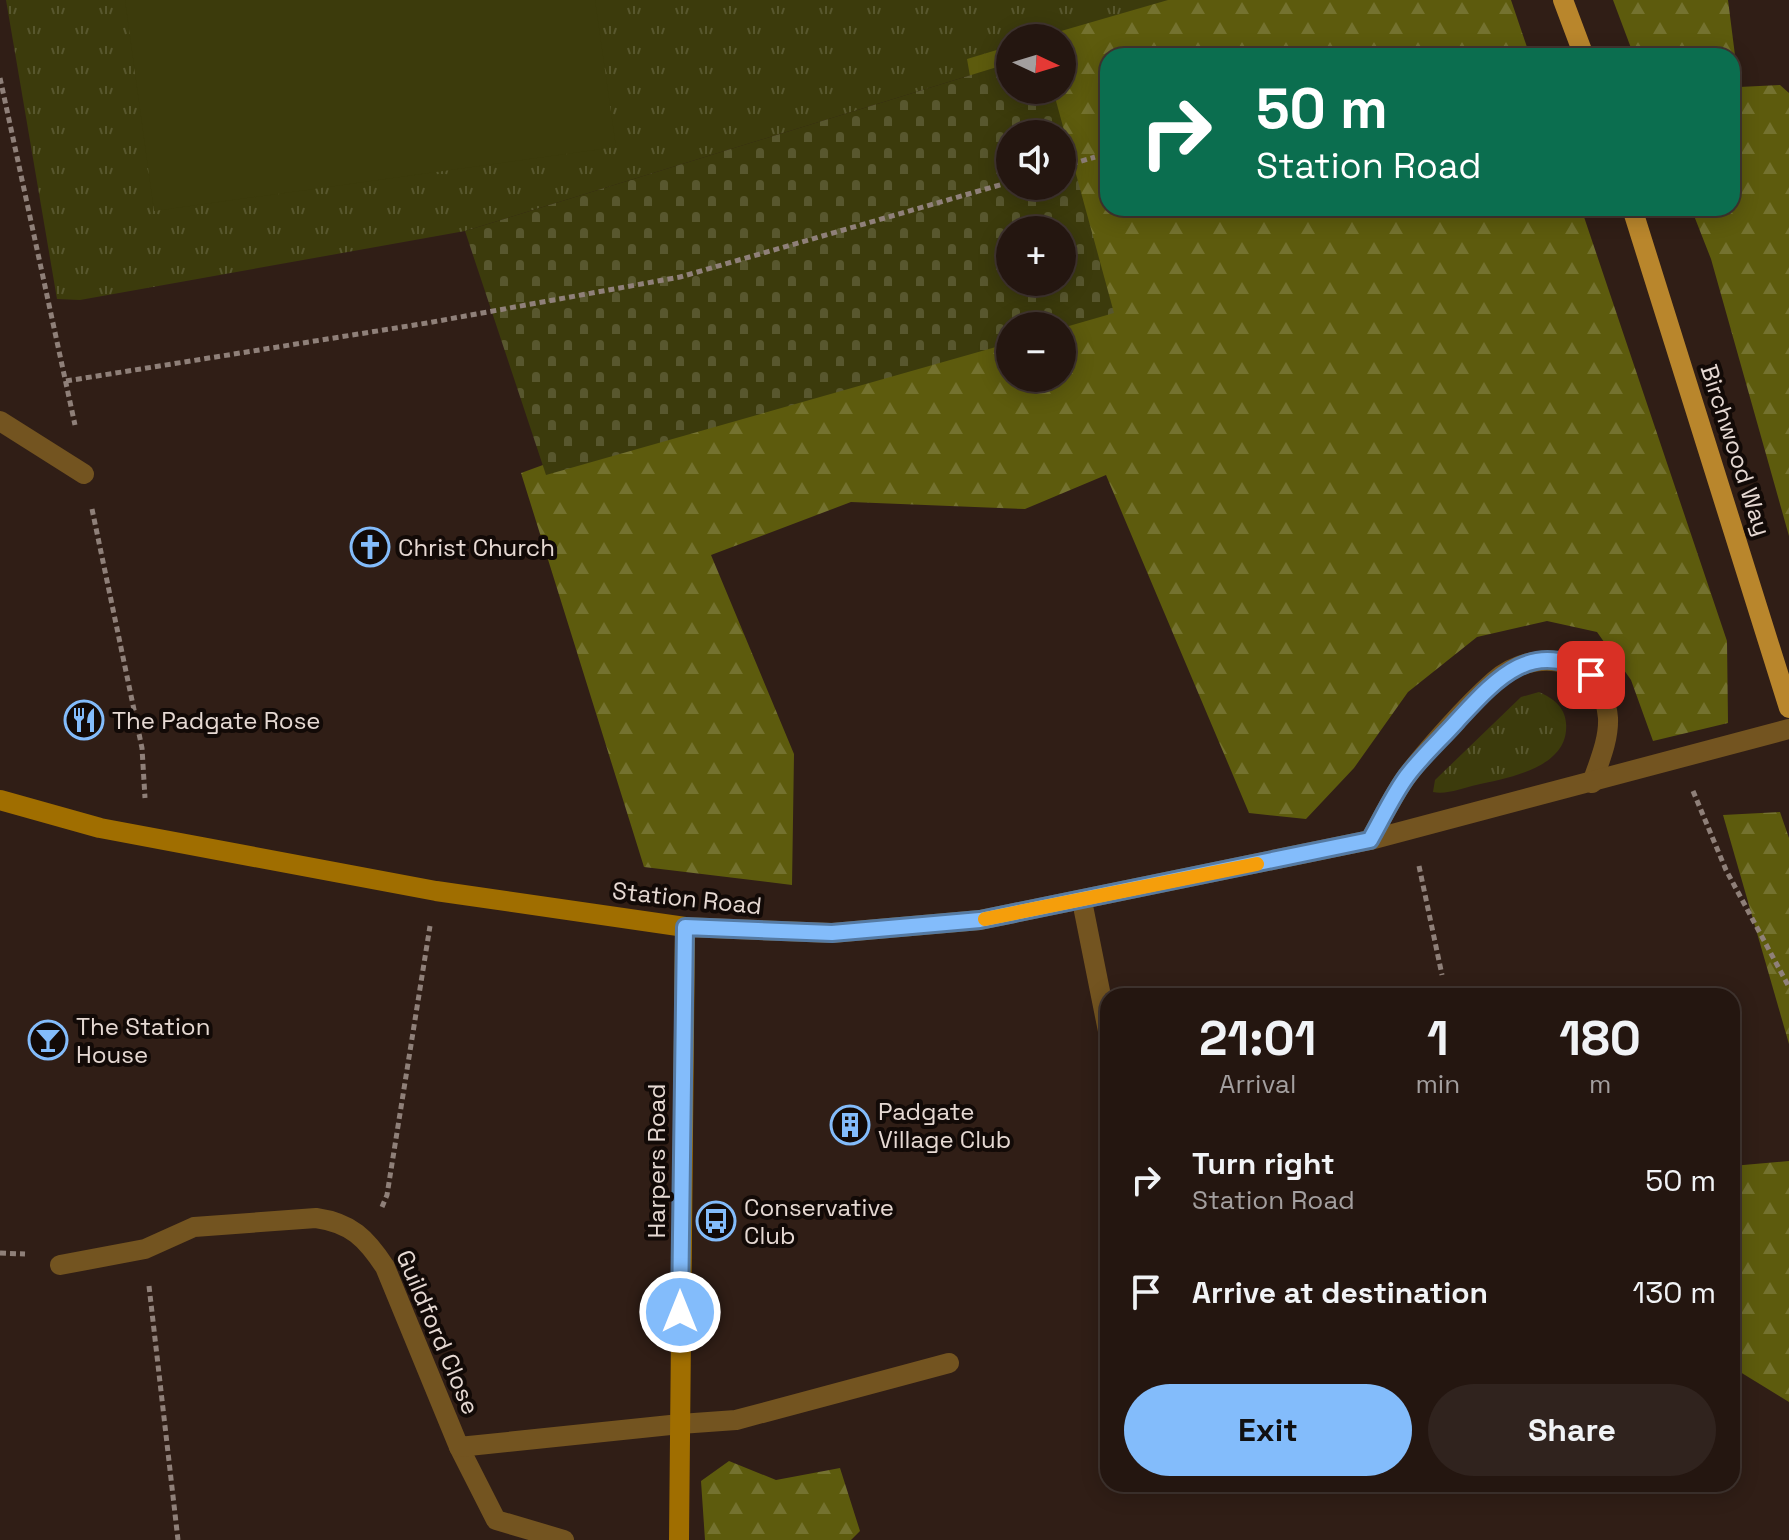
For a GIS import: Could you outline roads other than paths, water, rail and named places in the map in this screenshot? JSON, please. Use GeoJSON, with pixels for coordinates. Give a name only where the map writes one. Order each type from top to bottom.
{"type":"FeatureCollection","features":[{"type":"Feature","properties":{"kind":"main road"},"geometry":{"type":"LineString","coordinates":[[1563,0],[1581,48]]}},
{"type":"Feature","properties":{"kind":"main road","name":"Birchwood Way"},"geometry":{"type":"LineString","coordinates":[[1635,216],[1789,708]]}},
{"type":"Feature","properties":{"kind":"street"},"geometry":{"type":"LineString","coordinates":[[0,421],[84,474]]}},
{"type":"Feature","properties":{"kind":"street"},"geometry":{"type":"LineString","coordinates":[[1370,840],[1407,776],[1494,681],[1515,668],[1535,661],[1574,664],[1591,675],[1601,692],[1608,734],[1592,783]]}},
{"type":"Feature","properties":{"kind":"street","name":"Station Road"},"geometry":{"type":"LineString","coordinates":[[0,800],[100,828],[406,886],[685,927],[832,933],[980,920],[1370,840],[1789,729]]}},
{"type":"Feature","properties":{"kind":"street"},"geometry":{"type":"LineString","coordinates":[[1082,901],[1100,991]]}},
{"type":"Feature","properties":{"kind":"street","name":"Harpers Road"},"geometry":{"type":"LineString","coordinates":[[679,1540],[685,927]]}},
{"type":"Feature","properties":{"kind":"street","name":"Guildford Close"},"geometry":{"type":"LineString","coordinates":[[60,1265],[145,1249],[194,1227],[316,1218],[353,1228],[368,1242],[385,1267],[459,1447],[736,1420],[949,1363]]}},
{"type":"Feature","properties":{"kind":"street"},"geometry":{"type":"LineString","coordinates":[[459,1447],[496,1520],[564,1540]]}},
{"type":"Feature","properties":{"kind":"place","name":"Christ Church"},"geometry":{"type":"Point","coordinates":[370,547]}},
{"type":"Feature","properties":{"kind":"place","name":"The Padgate Rose"},"geometry":{"type":"Point","coordinates":[84,720]}},
{"type":"Feature","properties":{"kind":"place","name":"The Station House"},"geometry":{"type":"Point","coordinates":[48,1040]}},
{"type":"Feature","properties":{"kind":"place","name":"Padgate Village Club"},"geometry":{"type":"Point","coordinates":[850,1125]}},
{"type":"Feature","properties":{"kind":"place","name":"Conservative Club"},"geometry":{"type":"Point","coordinates":[716,1221]}}]}
